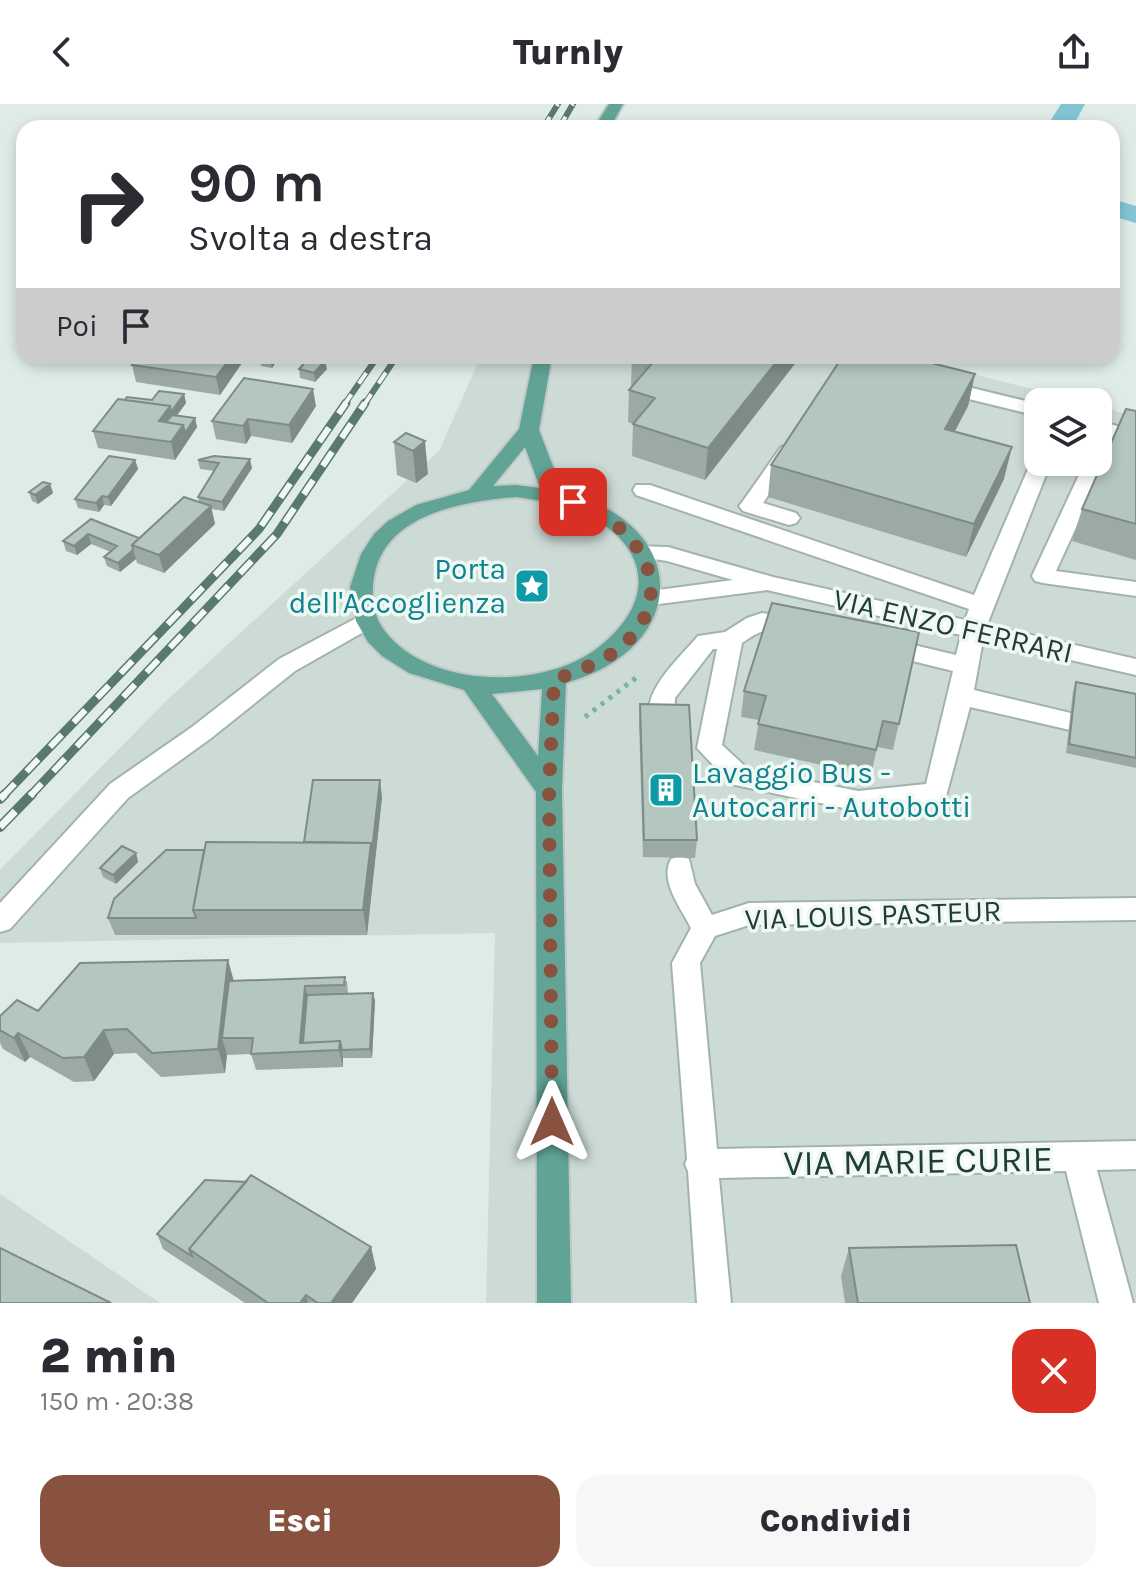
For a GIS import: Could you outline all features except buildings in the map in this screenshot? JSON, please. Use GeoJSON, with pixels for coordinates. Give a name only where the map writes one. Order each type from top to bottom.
{"type":"FeatureCollection","features":[{"type":"Feature","properties":{"kind":"main road"},"geometry":{"type":"LineString","coordinates":[[477,493],[529,430],[541,364]]}},
{"type":"Feature","properties":{"kind":"main road"},"geometry":{"type":"LineString","coordinates":[[529,430],[554,496]]}},
{"type":"Feature","properties":{"kind":"main road"},"geometry":{"type":"LineString","coordinates":[[516,491],[554,496],[591,508],[621,527],[642,551],[650,573],[651,597],[641,623],[621,647],[591,666],[554,680],[514,686],[472,684],[426,672],[389,650],[366,621],[359,587],[369,555],[395,526],[433,505],[477,493],[516,491]]}},
{"type":"Feature","properties":{"kind":"main road"},"geometry":{"type":"LineString","coordinates":[[554,680],[549,790],[554,1303]]}},
{"type":"Feature","properties":{"kind":"main road"},"geometry":{"type":"LineString","coordinates":[[472,684],[549,790]]}},
{"type":"Feature","properties":{"kind":"street"},"geometry":{"type":"LineString","coordinates":[[921,381],[1024,407]]}},
{"type":"Feature","properties":{"kind":"street"},"geometry":{"type":"LineString","coordinates":[[789,518],[750,506],[803,428]]}},
{"type":"Feature","properties":{"kind":"street"},"geometry":{"type":"LineString","coordinates":[[1112,431],[1136,437]]}},
{"type":"Feature","properties":{"kind":"street"},"geometry":{"type":"LineString","coordinates":[[731,639],[709,748],[740,777],[858,801],[936,793],[961,696],[973,630],[1035,476]]}},
{"type":"Feature","properties":{"kind":"street"},"geometry":{"type":"LineString","coordinates":[[1089,476],[1043,576],[1136,589]]}},
{"type":"Feature","properties":{"kind":"street"},"geometry":{"type":"LineString","coordinates":[[643,490],[981,605]]}},
{"type":"Feature","properties":{"kind":"street","name":"VIA ENZO FERRARI"},"geometry":{"type":"LineString","coordinates":[[642,551],[668,554],[771,584],[1136,667]]}},
{"type":"Feature","properties":{"kind":"street"},"geometry":{"type":"LineString","coordinates":[[651,597],[771,584]]}},
{"type":"Feature","properties":{"kind":"street"},"geometry":{"type":"LineString","coordinates":[[662,722],[663,696],[706,642],[731,639],[755,621],[769,619],[814,630]]}},
{"type":"Feature","properties":{"kind":"street"},"geometry":{"type":"LineString","coordinates":[[0,921],[119,791],[201,733],[287,665],[366,621]]}},
{"type":"Feature","properties":{"kind":"street"},"geometry":{"type":"LineString","coordinates":[[860,640],[966,666]]}},
{"type":"Feature","properties":{"kind":"street"},"geometry":{"type":"LineString","coordinates":[[961,696],[1070,721]]}},
{"type":"Feature","properties":{"kind":"street"},"geometry":{"type":"LineString","coordinates":[[680,866],[682,884],[705,928]]}},
{"type":"Feature","properties":{"kind":"street","name":"VIA LOUIS PASTEUR"},"geometry":{"type":"LineString","coordinates":[[714,1303],[700,1164],[686,963],[705,928],[749,914],[1136,909]]}},
{"type":"Feature","properties":{"kind":"street","name":"VIA MARIE CURIE"},"geometry":{"type":"LineString","coordinates":[[700,1164],[1136,1155]]}},
{"type":"Feature","properties":{"kind":"street"},"geometry":{"type":"LineString","coordinates":[[1078,1157],[1116,1303]]}},
{"type":"Feature","properties":{"kind":"shaded area"},"geometry":{"type":"Polygon","coordinates":[[[477,364],[934,364],[1028,388],[1024,388],[1024,476],[1112,476],[1112,410],[1136,417],[1136,1303],[486,1303],[495,933],[0,943],[0,870],[166,701],[439,451],[477,364]]]}},
{"type":"Feature","properties":{"kind":"shaded area"},"geometry":{"type":"Polygon","coordinates":[[[0,1194],[160,1303],[0,1303],[0,1194]]]}},
{"type":"Feature","properties":{"kind":"waterway"},"geometry":{"type":"LineString","coordinates":[[1064,120],[1073,104]]}},
{"type":"Feature","properties":{"kind":"waterway"},"geometry":{"type":"LineString","coordinates":[[1120,210],[1136,215]]}},
{"type":"Feature","properties":{"kind":"railway"},"geometry":{"type":"LineString","coordinates":[[548,120],[558,104]]}},
{"type":"Feature","properties":{"kind":"railway"},"geometry":{"type":"LineString","coordinates":[[564,120],[573,104]]}},
{"type":"Feature","properties":{"kind":"railway"},"geometry":{"type":"LineString","coordinates":[[344,405],[372,364]]}},
{"type":"Feature","properties":{"kind":"railway"},"geometry":{"type":"LineString","coordinates":[[364,405],[392,364]]}},
{"type":"Feature","properties":{"kind":"railway"},"geometry":{"type":"LineString","coordinates":[[3,796],[259,529],[346,403]]}},
{"type":"Feature","properties":{"kind":"railway"},"geometry":{"type":"LineString","coordinates":[[30,796],[277,534],[365,403]]}},
{"type":"Feature","properties":{"kind":"railway"},"geometry":{"type":"LineString","coordinates":[[0,827],[32,794]]}},
{"type":"Feature","properties":{"kind":"railway"},"geometry":{"type":"LineString","coordinates":[[0,799],[3,796]]}},
{"type":"Feature","properties":{"kind":"place","name":"Porta dell'Accoglienza"},"geometry":{"type":"Point","coordinates":[532,586]}},
{"type":"Feature","properties":{"kind":"place","name":"Lavaggio Bus - Autocarri - Autobotti"},"geometry":{"type":"Point","coordinates":[666,790]}},
{"type":"Feature","properties":{"kind":"route"},"geometry":{"type":"LineString","coordinates":[[552,1122],[549,790],[554,680],[591,666],[621,647],[641,623],[651,597],[650,573],[642,551],[621,527],[591,508],[573,502]]}}]}
